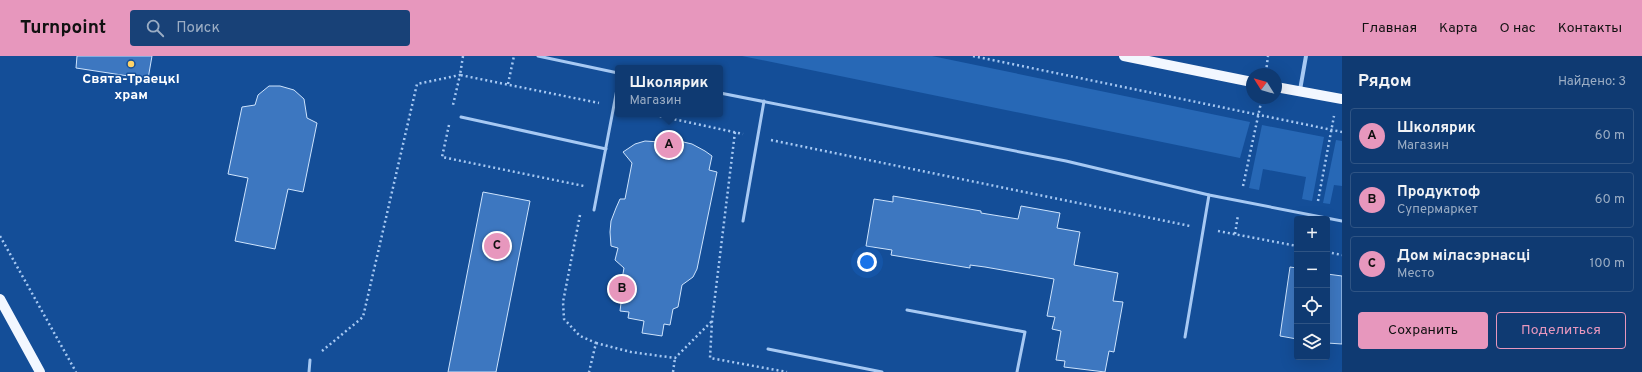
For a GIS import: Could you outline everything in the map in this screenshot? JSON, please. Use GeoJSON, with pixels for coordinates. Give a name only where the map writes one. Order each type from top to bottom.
{"type":"FeatureCollection","features":[{"type":"Feature","properties":{"kind":"main road"},"geometry":{"type":"LineString","coordinates":[[1124,56],[1246,81]]}},
{"type":"Feature","properties":{"kind":"main road"},"geometry":{"type":"LineString","coordinates":[[1282,87],[1340,98]]}},
{"type":"Feature","properties":{"kind":"main road"},"geometry":{"type":"LineString","coordinates":[[0,299],[40,372]]}},
{"type":"Feature","properties":{"kind":"street"},"geometry":{"type":"LineString","coordinates":[[1300,90],[1306,56]]}},
{"type":"Feature","properties":{"kind":"lane"},"geometry":{"type":"LineString","coordinates":[[538,56],[615,72]]}},
{"type":"Feature","properties":{"kind":"lane"},"geometry":{"type":"LineString","coordinates":[[723,94],[1066,161],[1210,195],[1315,216]]}},
{"type":"Feature","properties":{"kind":"lane"},"geometry":{"type":"LineString","coordinates":[[594,210],[615,100]]}},
{"type":"Feature","properties":{"kind":"lane"},"geometry":{"type":"LineString","coordinates":[[743,220],[764,101]]}},
{"type":"Feature","properties":{"kind":"lane"},"geometry":{"type":"LineString","coordinates":[[461,117],[606,148]]}},
{"type":"Feature","properties":{"kind":"lane"},"geometry":{"type":"LineString","coordinates":[[1185,336],[1210,195]]}},
{"type":"Feature","properties":{"kind":"lane"},"geometry":{"type":"LineString","coordinates":[[1330,219],[1342,222]]}},
{"type":"Feature","properties":{"kind":"lane"},"geometry":{"type":"LineString","coordinates":[[907,310],[1025,332],[1017,372]]}},
{"type":"Feature","properties":{"kind":"lane"},"geometry":{"type":"LineString","coordinates":[[768,348],[882,372]]}},
{"type":"Feature","properties":{"kind":"lane"},"geometry":{"type":"LineString","coordinates":[[309,372],[310,360]]}},
{"type":"Feature","properties":{"kind":"path"},"geometry":{"type":"LineString","coordinates":[[460,75],[463,56]]}},
{"type":"Feature","properties":{"kind":"path"},"geometry":{"type":"LineString","coordinates":[[508,84],[514,56]]}},
{"type":"Feature","properties":{"kind":"path"},"geometry":{"type":"LineString","coordinates":[[973,56],[1342,132]]}},
{"type":"Feature","properties":{"kind":"path"},"geometry":{"type":"LineString","coordinates":[[1267,68],[1268,56]]}},
{"type":"Feature","properties":{"kind":"path"},"geometry":{"type":"LineString","coordinates":[[310,360],[363,317],[417,84],[460,75],[614,106]]}},
{"type":"Feature","properties":{"kind":"path"},"geometry":{"type":"LineString","coordinates":[[1315,216],[1331,130],[1340,98]]}},
{"type":"Feature","properties":{"kind":"path"},"geometry":{"type":"LineString","coordinates":[[1235,234],[1240,201],[1261,104]]}},
{"type":"Feature","properties":{"kind":"path"},"geometry":{"type":"LineString","coordinates":[[664,117],[1294,245]]}},
{"type":"Feature","properties":{"kind":"path"},"geometry":{"type":"LineString","coordinates":[[735,132],[712,320],[710,358],[787,372]]}},
{"type":"Feature","properties":{"kind":"path"},"geometry":{"type":"LineString","coordinates":[[442,157],[586,186],[584,194]]}},
{"type":"Feature","properties":{"kind":"path"},"geometry":{"type":"LineString","coordinates":[[581,209],[563,302],[564,319],[580,336],[596,343],[631,352],[675,358]]}},
{"type":"Feature","properties":{"kind":"path"},"geometry":{"type":"LineString","coordinates":[[0,236],[76,372]]}},
{"type":"Feature","properties":{"kind":"path"},"geometry":{"type":"LineString","coordinates":[[1330,253],[1342,255]]}},
{"type":"Feature","properties":{"kind":"path"},"geometry":{"type":"LineString","coordinates":[[673,372],[675,358],[712,320]]}},
{"type":"Feature","properties":{"kind":"path"},"geometry":{"type":"LineString","coordinates":[[589,372],[596,343]]}},
{"type":"Feature","properties":{"kind":"shaded area"},"geometry":{"type":"Polygon","coordinates":[[[742,56],[932,56],[1250,122],[1240,158],[742,56]]]}},
{"type":"Feature","properties":{"kind":"shaded area"},"geometry":{"type":"Polygon","coordinates":[[[1262,125],[1324,137],[1312,201],[1302,199],[1306,177],[1263,169],[1259,190],[1249,188],[1262,125]]]}},
{"type":"Feature","properties":{"kind":"shaded area"},"geometry":{"type":"Polygon","coordinates":[[[1336,140],[1342,141],[1342,186],[1334,185],[1330,204],[1323,203],[1336,140]]]}},
{"type":"Feature","properties":{"kind":"building","name":"Свята-Траецкі храм"},"geometry":{"type":"Polygon","coordinates":[[[77,56],[152,56],[148,79],[76,68],[77,56]]]}},
{"type":"Feature","properties":{"kind":"building"},"geometry":{"type":"Polygon","coordinates":[[[269,86],[280,86],[294,90],[304,99],[307,118],[317,123],[303,192],[288,189],[275,249],[235,241],[248,178],[228,174],[242,107],[255,105],[258,95],[269,86]]]}},
{"type":"Feature","properties":{"kind":"building"},"geometry":{"type":"Polygon","coordinates":[[[663,139],[692,144],[705,151],[712,156],[709,170],[717,172],[697,269],[693,277],[682,285],[678,307],[673,309],[670,325],[664,324],[662,336],[642,333],[644,321],[628,318],[629,312],[620,311],[621,303],[618,302],[624,268],[615,260],[618,248],[611,246],[610,232],[611,221],[620,199],[625,199],[632,163],[623,152],[635,144],[645,141],[660,142],[663,139]]]}},
{"type":"Feature","properties":{"kind":"building"},"geometry":{"type":"Polygon","coordinates":[[[483,192],[530,201],[496,372],[448,372],[483,192]]]}},
{"type":"Feature","properties":{"kind":"building"},"geometry":{"type":"Polygon","coordinates":[[[893,196],[1018,219],[1021,206],[1060,213],[1057,228],[1080,232],[1074,265],[1118,273],[1113,301],[1123,302],[1114,352],[1109,351],[1105,372],[1064,367],[1065,361],[1056,360],[1061,331],[1052,329],[1055,317],[1047,316],[1054,279],[985,267],[970,265],[970,268],[891,255],[892,250],[866,246],[874,199],[893,202],[893,196]]]}},
{"type":"Feature","properties":{"kind":"building"},"geometry":{"type":"Polygon","coordinates":[[[1290,267],[1294,268],[1294,338],[1280,336],[1290,267]]]}},
{"type":"Feature","properties":{"kind":"building"},"geometry":{"type":"Polygon","coordinates":[[[1330,274],[1342,276],[1342,344],[1330,343],[1330,274]]]}},
{"type":"Feature","properties":{"kind":"place","name":"Свята-Траецкі храм"},"geometry":{"type":"Point","coordinates":[131,64]}},
{"type":"Feature","properties":{"kind":"place","name":"Школярик"},"geometry":{"type":"Point","coordinates":[669,145]}},
{"type":"Feature","properties":{"kind":"place","name":"Дом міласэрнасці"},"geometry":{"type":"Point","coordinates":[497,246]}},
{"type":"Feature","properties":{"kind":"place","name":"Продуктоф"},"geometry":{"type":"Point","coordinates":[622,289]}}]}
